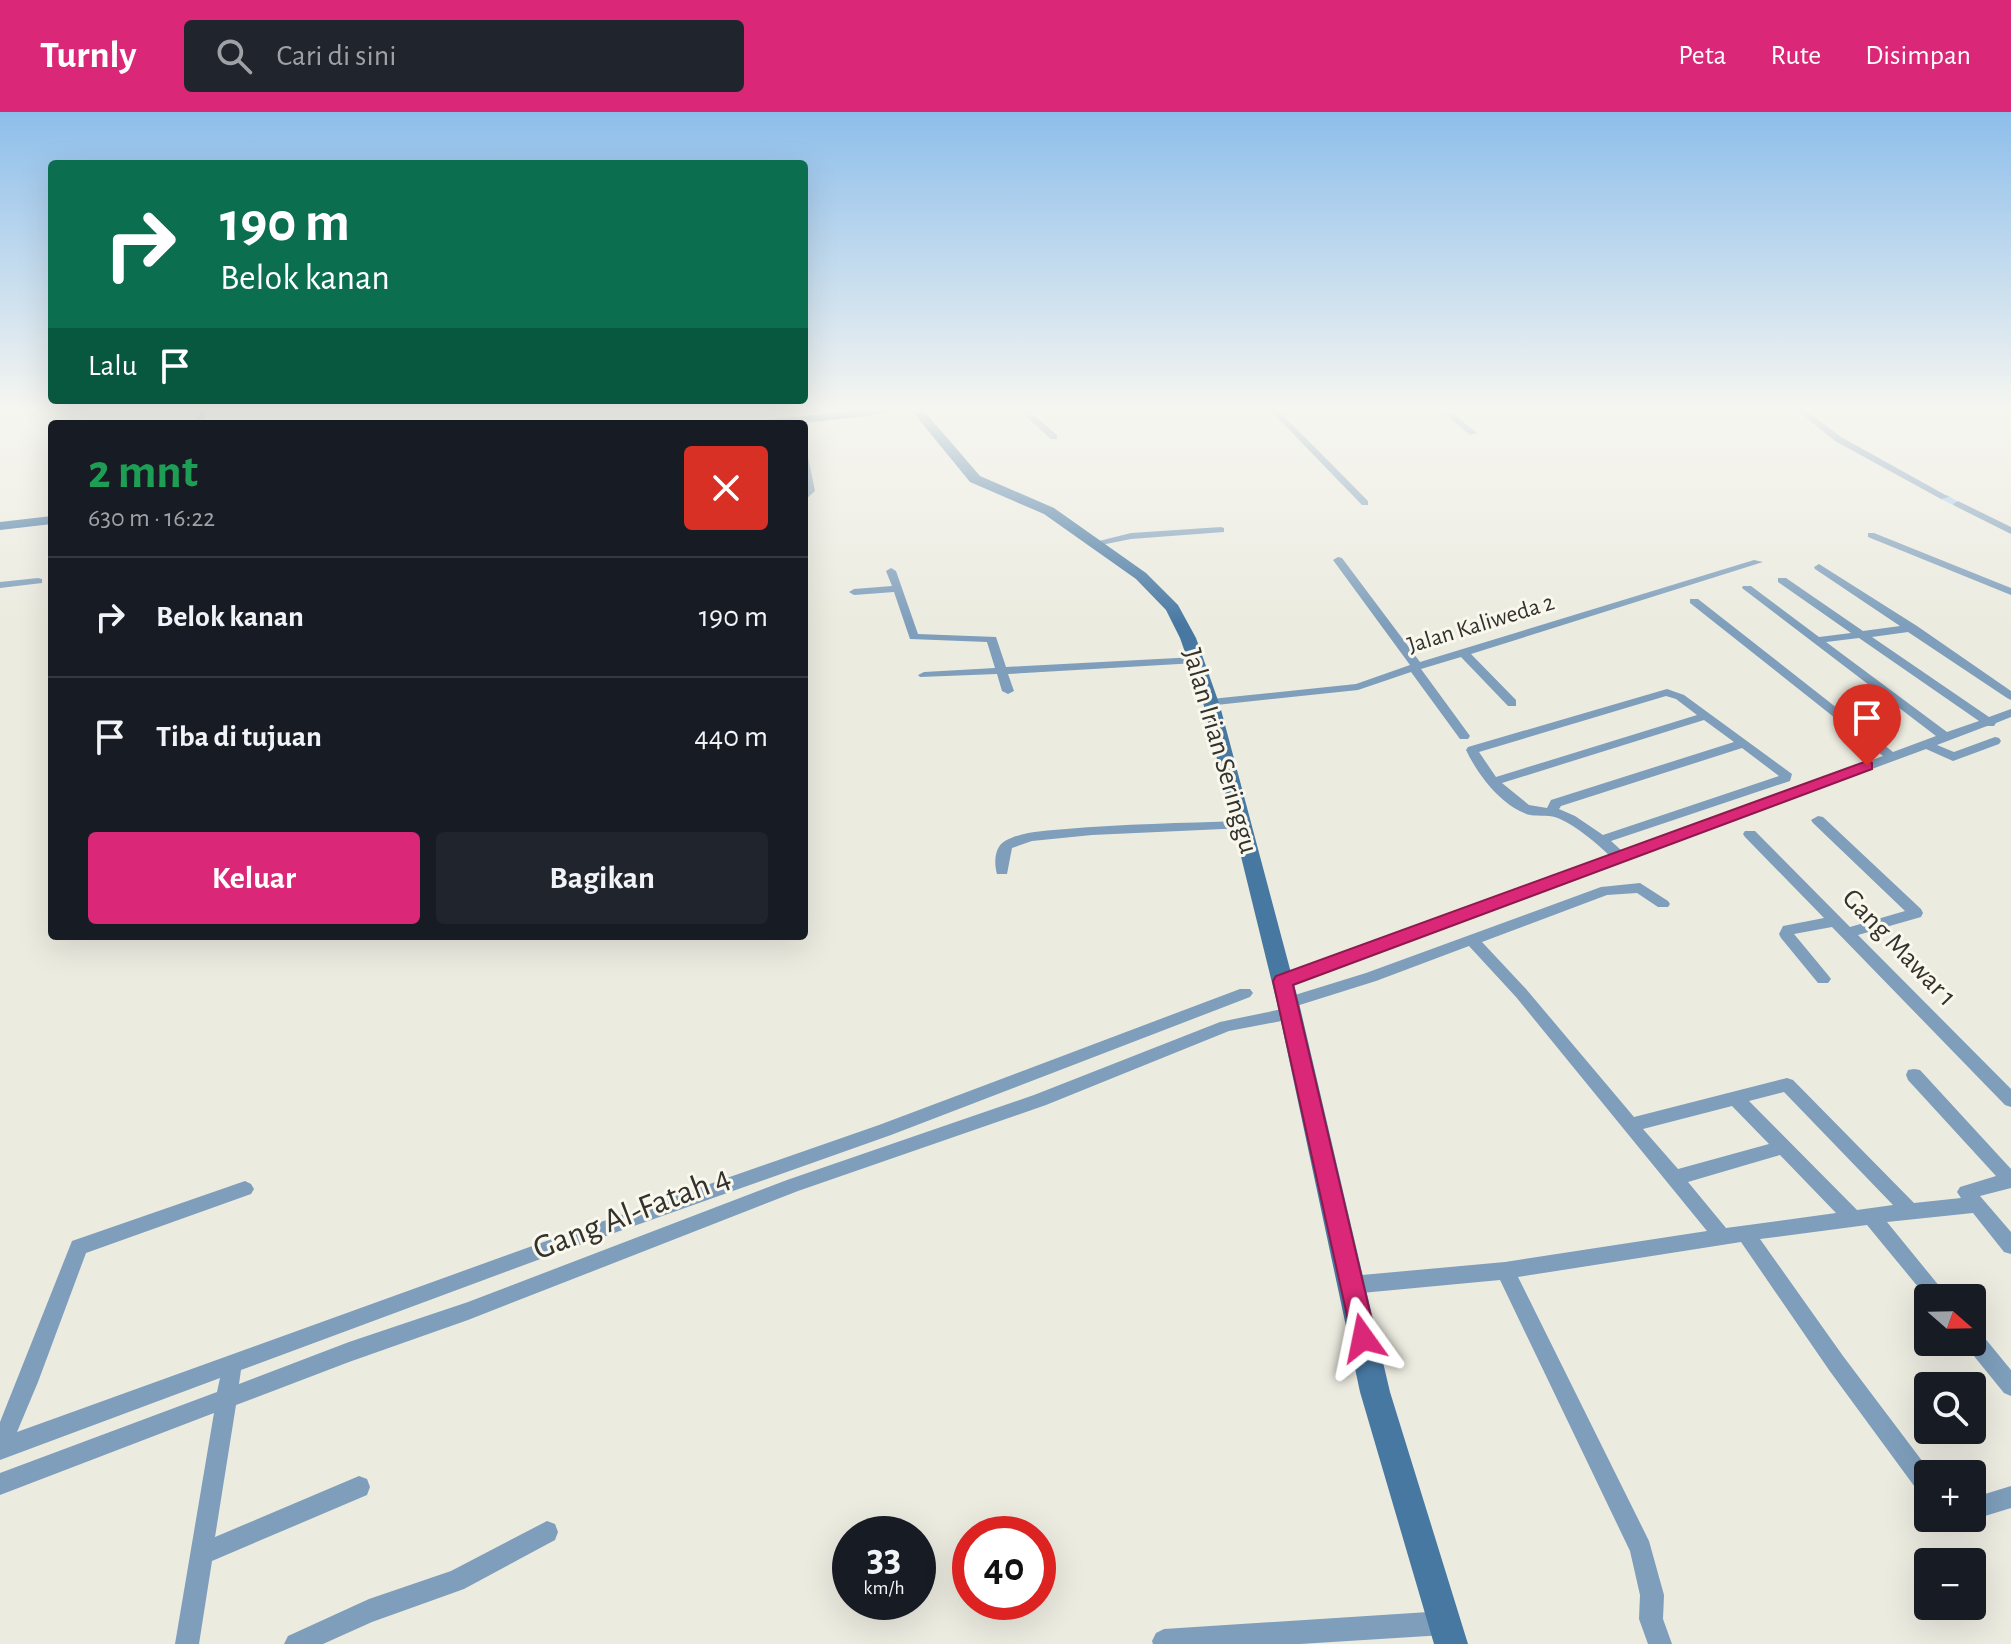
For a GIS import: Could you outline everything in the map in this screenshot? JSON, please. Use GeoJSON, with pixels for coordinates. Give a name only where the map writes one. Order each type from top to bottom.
{"type":"FeatureCollection","features":[{"type":"Feature","properties":{"kind":"street","name":"Jalan Irian Seringgu"},"geometry":{"type":"LineString","coordinates":[[983,482],[1049,511],[1141,576],[1173,608],[1196,660],[1211,703],[1287,998],[1375,1392],[1447,1634]]}},
{"type":"Feature","properties":{"kind":"street"},"geometry":{"type":"LineString","coordinates":[[1345,482],[1365,503]]}},
{"type":"Feature","properties":{"kind":"street"},"geometry":{"type":"LineString","coordinates":[[1917,482],[1944,497]]}},
{"type":"Feature","properties":{"kind":"street"},"geometry":{"type":"LineString","coordinates":[[1958,504],[2011,531]]}},
{"type":"Feature","properties":{"kind":"street"},"geometry":{"type":"LineString","coordinates":[[0,526],[48,520]]}},
{"type":"Feature","properties":{"kind":"street"},"geometry":{"type":"LineString","coordinates":[[1096,543],[1131,536],[1221,530]]}},
{"type":"Feature","properties":{"kind":"street"},"geometry":{"type":"LineString","coordinates":[[1871,535],[2011,592]]}},
{"type":"Feature","properties":{"kind":"street"},"geometry":{"type":"LineString","coordinates":[[1338,560],[1464,736]]}},
{"type":"Feature","properties":{"kind":"street","name":"Jalan Kaliweda 2"},"geometry":{"type":"LineString","coordinates":[[1211,703],[1358,687],[1758,562]]}},
{"type":"Feature","properties":{"kind":"street"},"geometry":{"type":"LineString","coordinates":[[1819,567],[2011,696]]}},
{"type":"Feature","properties":{"kind":"street"},"geometry":{"type":"LineString","coordinates":[[891,571],[912,635],[920,638],[992,639],[1008,691]]}},
{"type":"Feature","properties":{"kind":"street"},"geometry":{"type":"LineString","coordinates":[[1782,580],[1990,723]]}},
{"type":"Feature","properties":{"kind":"street"},"geometry":{"type":"LineString","coordinates":[[0,585],[38,581]]}},
{"type":"Feature","properties":{"kind":"street"},"geometry":{"type":"LineString","coordinates":[[1747,588],[1945,737]]}},
{"type":"Feature","properties":{"kind":"street"},"geometry":{"type":"LineString","coordinates":[[854,592],[898,589]]}},
{"type":"Feature","properties":{"kind":"street"},"geometry":{"type":"LineString","coordinates":[[1694,601],[1892,757]]}},
{"type":"Feature","properties":{"kind":"street"},"geometry":{"type":"LineString","coordinates":[[1819,640],[1913,628]]}},
{"type":"Feature","properties":{"kind":"street"},"geometry":{"type":"LineString","coordinates":[[1464,653],[1512,703]]}},
{"type":"Feature","properties":{"kind":"street"},"geometry":{"type":"LineString","coordinates":[[924,675],[1196,660]]}},
{"type":"Feature","properties":{"kind":"street"},"geometry":{"type":"LineString","coordinates":[[1601,840],[1785,778],[1784,772],[1676,694],[1667,692],[1473,749],[1477,760],[1522,808],[1563,814],[1619,856]]}},
{"type":"Feature","properties":{"kind":"street"},"geometry":{"type":"LineString","coordinates":[[1287,998],[1619,856],[2011,713]]}},
{"type":"Feature","properties":{"kind":"street"},"geometry":{"type":"LineString","coordinates":[[1496,781],[1706,716]]}},
{"type":"Feature","properties":{"kind":"street"},"geometry":{"type":"LineString","coordinates":[[1928,745],[1945,756],[1958,756],[1995,741]]}},
{"type":"Feature","properties":{"kind":"street"},"geometry":{"type":"LineString","coordinates":[[1552,811],[1556,803],[1744,743]]}},
{"type":"Feature","properties":{"kind":"street"},"geometry":{"type":"LineString","coordinates":[[1685,812],[1704,826]]}},
{"type":"Feature","properties":{"kind":"street"},"geometry":{"type":"LineString","coordinates":[[1818,820],[1916,913],[1914,917],[1843,927],[1788,930],[1786,934],[1823,979]]}},
{"type":"Feature","properties":{"kind":"street"},"geometry":{"type":"LineString","coordinates":[[1002,871],[1003,851],[1007,845],[1031,837],[1092,831],[1240,825]]}},
{"type":"Feature","properties":{"kind":"street","name":"Gang Mawar 1"},"geometry":{"type":"LineString","coordinates":[[1750,834],[2011,1100]]}},
{"type":"Feature","properties":{"kind":"street"},"geometry":{"type":"LineString","coordinates":[[1287,998],[1371,977],[1622,887],[1640,888],[1663,904]]}},
{"type":"Feature","properties":{"kind":"street"},"geometry":{"type":"LineString","coordinates":[[1471,939],[1521,993],[1722,1236]]}},
{"type":"Feature","properties":{"kind":"street"},"geometry":{"type":"LineString","coordinates":[[0,1448],[231,1384],[535,1253],[885,1130],[1245,993]]}},
{"type":"Feature","properties":{"kind":"street","name":"Gang Al-Fatah 4"},"geometry":{"type":"LineString","coordinates":[[0,1484],[231,1384],[349,1352],[468,1311],[793,1185],[1040,1100],[1226,1026],[1287,998]]}},
{"type":"Feature","properties":{"kind":"street"},"geometry":{"type":"LineString","coordinates":[[1914,1075],[2010,1180]]}},
{"type":"Feature","properties":{"kind":"street"},"geometry":{"type":"LineString","coordinates":[[1630,1125],[1781,1085],[1793,1088],[1910,1211]]}},
{"type":"Feature","properties":{"kind":"street"},"geometry":{"type":"LineString","coordinates":[[1734,1097],[1783,1147],[1863,1218],[1926,1284]]}},
{"type":"Feature","properties":{"kind":"street"},"geometry":{"type":"LineString","coordinates":[[1674,1178],[1783,1147]]}},
{"type":"Feature","properties":{"kind":"street"},"geometry":{"type":"LineString","coordinates":[[2010,1180],[1966,1192],[2011,1246]]}},
{"type":"Feature","properties":{"kind":"street"},"geometry":{"type":"LineString","coordinates":[[0,1448],[79,1247],[245,1189]]}},
{"type":"Feature","properties":{"kind":"street"},"geometry":{"type":"LineString","coordinates":[[1351,1285],[1505,1271],[1722,1236],[1975,1205]]}},
{"type":"Feature","properties":{"kind":"street"},"geometry":{"type":"LineString","coordinates":[[1745,1233],[1914,1467]]}},
{"type":"Feature","properties":{"kind":"street"},"geometry":{"type":"LineString","coordinates":[[1505,1271],[1641,1549],[1652,1595],[1651,1619],[1660,1644]]}},
{"type":"Feature","properties":{"kind":"street"},"geometry":{"type":"LineString","coordinates":[[1986,1355],[2011,1386]]}},
{"type":"Feature","properties":{"kind":"street"},"geometry":{"type":"LineString","coordinates":[[187,1644],[231,1384]]}},
{"type":"Feature","properties":{"kind":"street"},"geometry":{"type":"LineString","coordinates":[[202,1554],[359,1487]]}},
{"type":"Feature","properties":{"kind":"street"},"geometry":{"type":"LineString","coordinates":[[1986,1505],[2011,1497]]}},
{"type":"Feature","properties":{"kind":"street"},"geometry":{"type":"LineString","coordinates":[[296,1644],[369,1611],[456,1581],[547,1532]]}},
{"type":"Feature","properties":{"kind":"street"},"geometry":{"type":"LineString","coordinates":[[1164,1641],[1447,1634]]}},
{"type":"Feature","properties":{"kind":"waterway"},"geometry":{"type":"LineString","coordinates":[[1944,497],[1958,504]]}},
{"type":"Feature","properties":{"kind":"route"},"geometry":{"type":"LineString","coordinates":[[1363,1338],[1283,981],[1867,766]]}}]}
